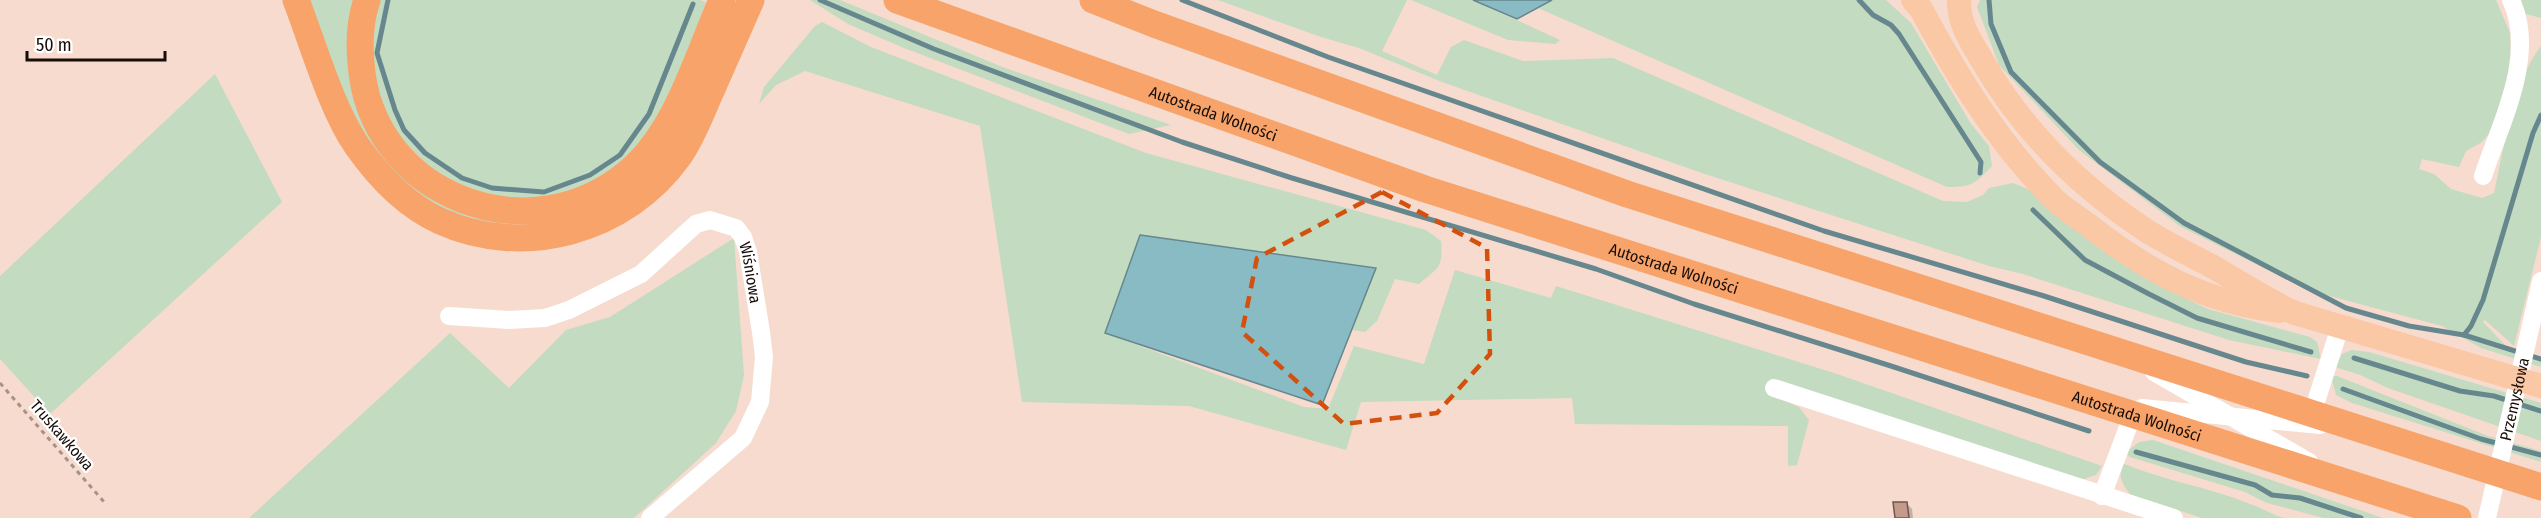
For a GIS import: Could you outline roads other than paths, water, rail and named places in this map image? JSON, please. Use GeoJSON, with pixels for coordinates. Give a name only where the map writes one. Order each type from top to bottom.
{"type":"FeatureCollection","features":[{"type":"Feature","properties":{"kind":"highway"},"geometry":{"type":"LineString","coordinates":[[296,0],[341,116],[357,146],[386,182],[410,203],[440,221],[466,230],[502,237],[533,238],[572,232],[604,220],[660,179],[679,156],[694,130],[751,0]]}},
{"type":"Feature","properties":{"kind":"highway"},"geometry":{"type":"LineString","coordinates":[[367,0],[363,13],[360,48],[362,82],[373,114],[387,142],[403,161],[428,183],[478,205],[516,212],[564,206],[585,198],[615,183],[641,160],[660,137],[676,107],[722,0]]}},
{"type":"Feature","properties":{"kind":"highway","name":"Autostrada Wolności"},"geometry":{"type":"LineString","coordinates":[[897,0],[1425,189],[2458,518]]}},
{"type":"Feature","properties":{"kind":"highway"},"geometry":{"type":"LineString","coordinates":[[1094,0],[1165,28],[1626,194],[2541,487]]}},
{"type":"Feature","properties":{"kind":"main road"},"geometry":{"type":"LineString","coordinates":[[1913,0],[1921,9],[1969,93],[1997,133],[2052,197],[2127,255],[2203,295],[2236,304],[2295,313]]}},
{"type":"Feature","properties":{"kind":"main road"},"geometry":{"type":"LineString","coordinates":[[1959,0],[1961,22],[1992,78],[2033,133],[2078,178],[2148,231],[2267,300],[2295,313],[2541,386]]}},
{"type":"Feature","properties":{"kind":"street"},"geometry":{"type":"LineString","coordinates":[[2483,176],[2520,63],[2520,24],[2511,0]]}},
{"type":"Feature","properties":{"kind":"street","name":"Wiśniowa"},"geometry":{"type":"LineString","coordinates":[[449,315],[509,320],[545,318],[570,310],[641,274],[696,224],[711,220],[736,228],[743,237],[748,252],[761,332],[764,357],[760,402],[744,438],[650,518]]}},
{"type":"Feature","properties":{"kind":"street","name":"Przemysłowa"},"geometry":{"type":"LineString","coordinates":[[2487,518],[2541,280]]}},
{"type":"Feature","properties":{"kind":"street"},"geometry":{"type":"LineString","coordinates":[[2312,414],[2340,327]]}},
{"type":"Feature","properties":{"kind":"street"},"geometry":{"type":"LineString","coordinates":[[2122,353],[2341,481]]}},
{"type":"Feature","properties":{"kind":"street"},"geometry":{"type":"LineString","coordinates":[[1774,388],[2174,518]]}},
{"type":"Feature","properties":{"kind":"street"},"geometry":{"type":"LineString","coordinates":[[2104,405],[2358,428]]}},
{"type":"Feature","properties":{"kind":"street"},"geometry":{"type":"LineString","coordinates":[[2102,496],[2133,414]]}},
{"type":"Feature","properties":{"kind":"water"},"geometry":{"type":"Polygon","coordinates":[[[1473,0],[1552,0],[1517,19],[1473,0]]]}},
{"type":"Feature","properties":{"kind":"water"},"geometry":{"type":"Polygon","coordinates":[[[1140,235],[1376,268],[1322,405],[1105,333],[1140,235]]]}},
{"type":"Feature","properties":{"kind":"waterway"},"geometry":{"type":"LineString","coordinates":[[388,0],[377,53],[395,110],[404,130],[425,153],[462,178],[492,188],[544,192],[590,175],[620,155],[649,114],[693,4]]}},
{"type":"Feature","properties":{"kind":"waterway"},"geometry":{"type":"LineString","coordinates":[[820,0],[934,49],[1182,142],[1292,178],[1596,269],[1694,304],[2089,431]]}},
{"type":"Feature","properties":{"kind":"waterway"},"geometry":{"type":"LineString","coordinates":[[1182,0],[1328,57],[1824,231],[2044,296],[2246,362],[2307,376]]}},
{"type":"Feature","properties":{"kind":"waterway"},"geometry":{"type":"LineString","coordinates":[[1859,0],[1873,15],[1891,25],[1899,34],[1981,162],[1980,173]]}},
{"type":"Feature","properties":{"kind":"waterway"},"geometry":{"type":"LineString","coordinates":[[1989,0],[1991,24],[2011,72],[2100,162],[2184,223],[2346,308],[2409,326],[2464,335],[2541,359]]}},
{"type":"Feature","properties":{"kind":"waterway"},"geometry":{"type":"LineString","coordinates":[[2464,335],[2471,326],[2483,300],[2533,133],[2541,115]]}},
{"type":"Feature","properties":{"kind":"waterway"},"geometry":{"type":"LineString","coordinates":[[2033,210],[2085,260],[2149,294],[2197,318],[2311,352]]}},
{"type":"Feature","properties":{"kind":"waterway"},"geometry":{"type":"LineString","coordinates":[[2354,358],[2460,391],[2494,396],[2541,411]]}},
{"type":"Feature","properties":{"kind":"waterway"},"geometry":{"type":"LineString","coordinates":[[2343,389],[2481,439],[2541,455]]}},
{"type":"Feature","properties":{"kind":"waterway"},"geometry":{"type":"LineString","coordinates":[[2136,452],[2255,485],[2272,495],[2300,498],[2361,518]]}}]}
